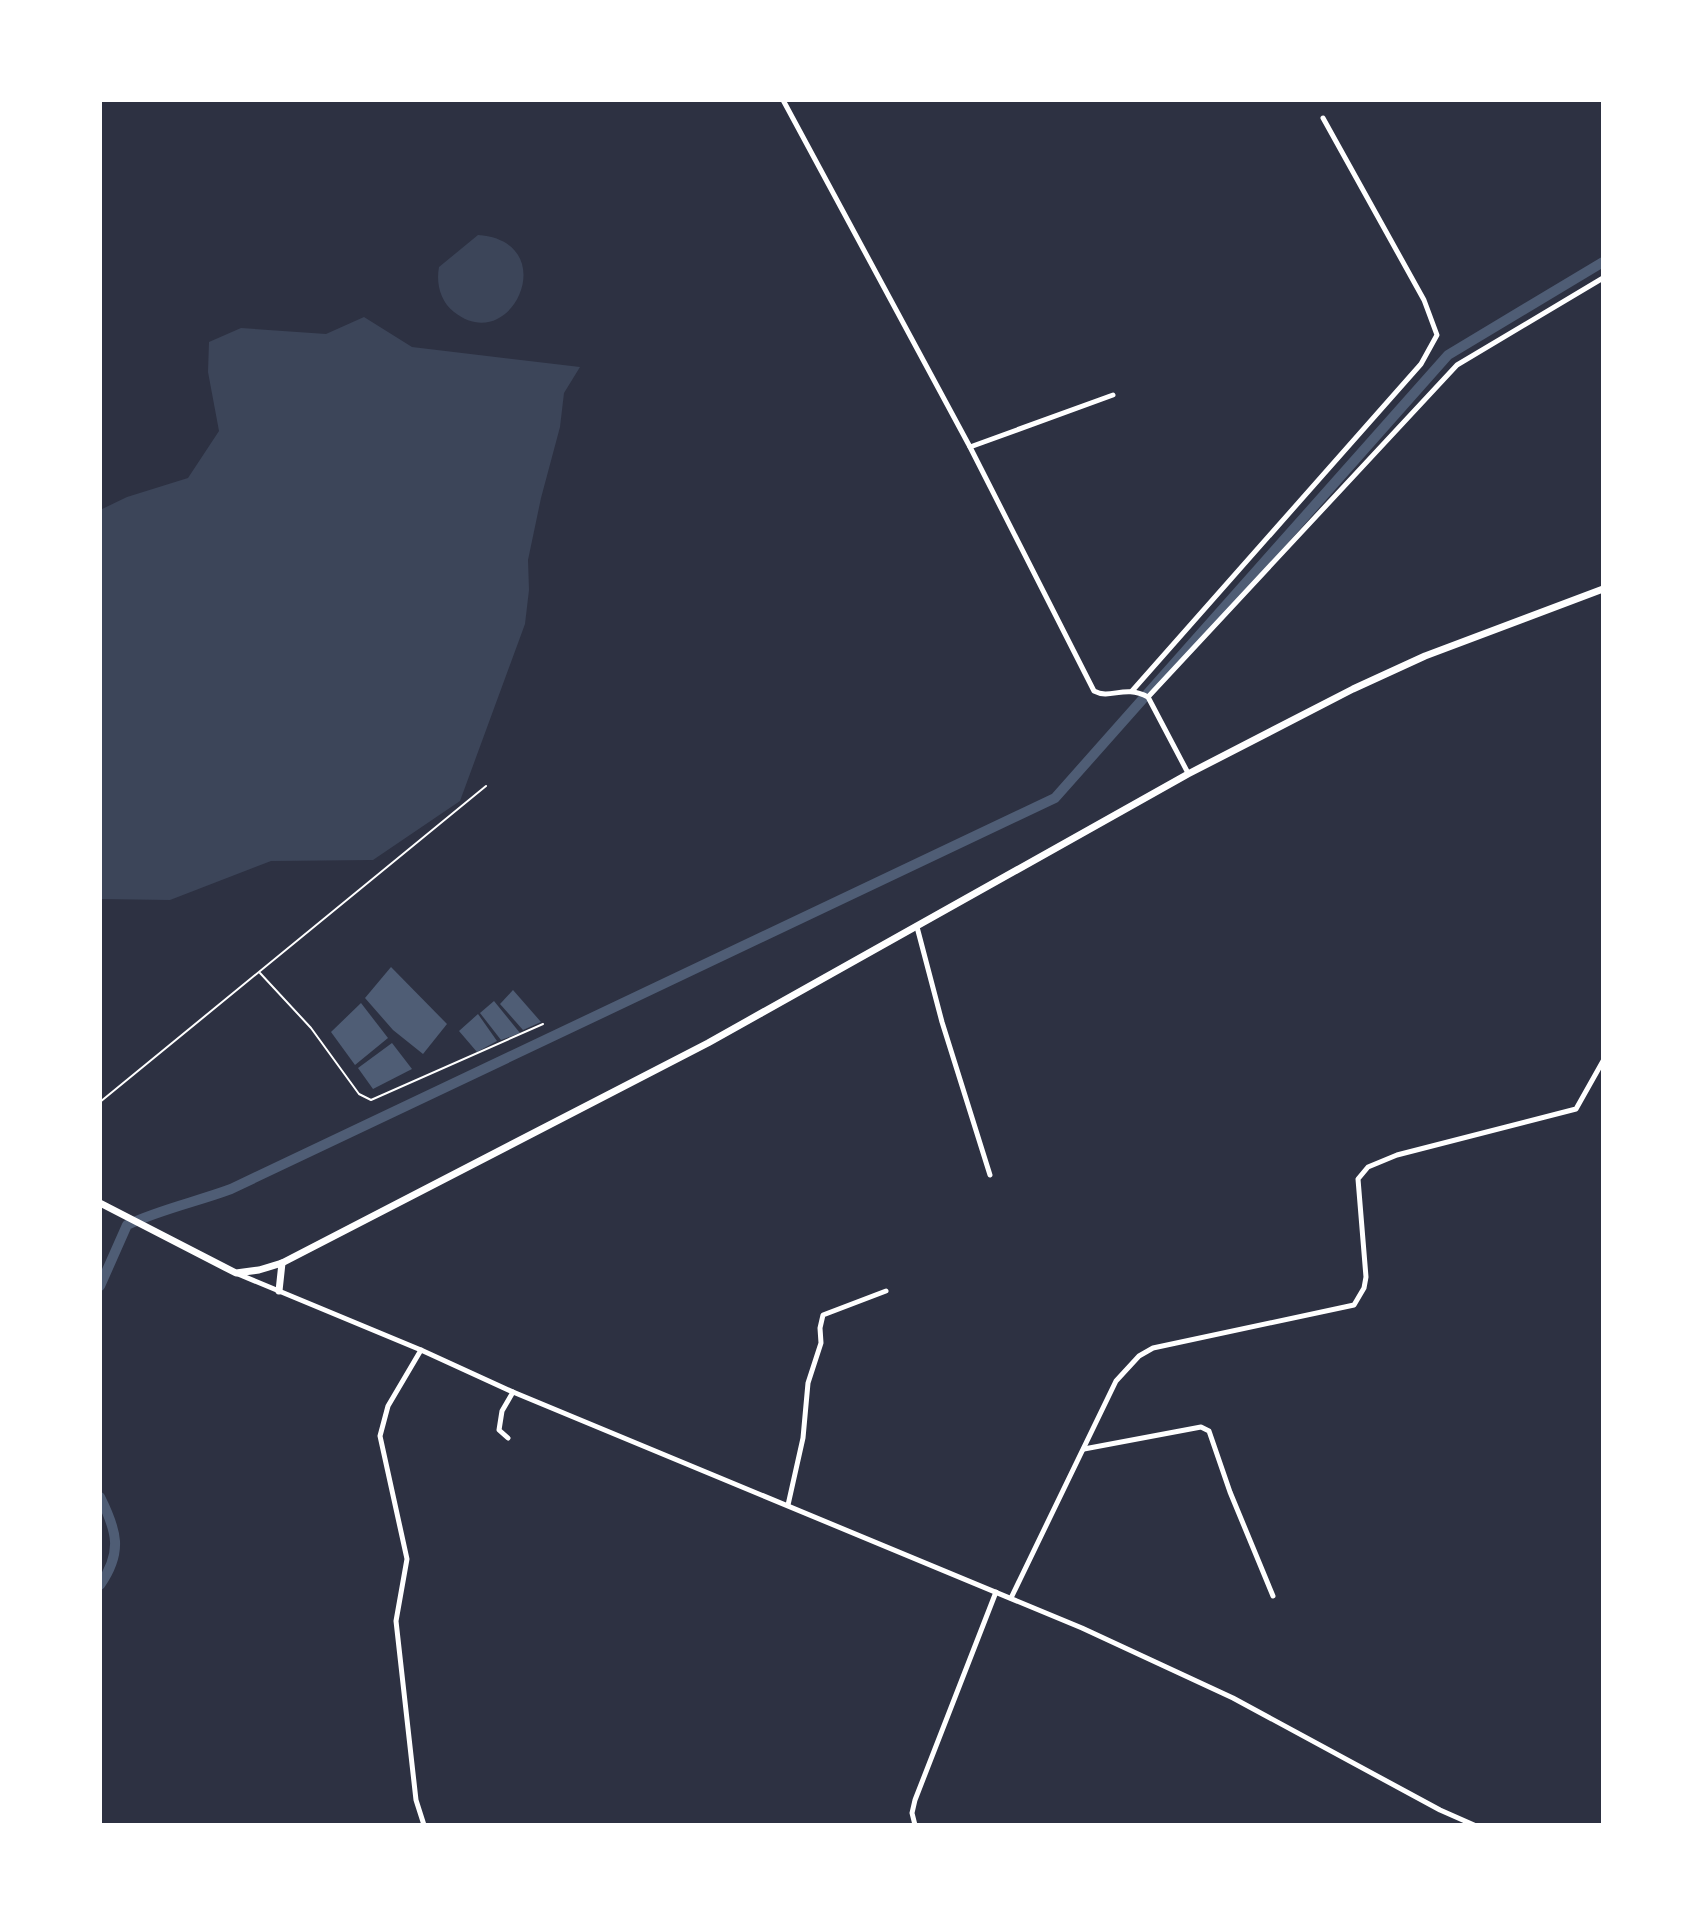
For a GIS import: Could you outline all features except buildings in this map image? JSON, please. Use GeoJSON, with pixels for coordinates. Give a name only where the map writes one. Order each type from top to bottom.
{"type":"FeatureCollection","features":[{"type":"Feature","properties":{"kind":"main road"},"geometry":{"type":"LineString","coordinates":[[100,1203],[236,1273],[282,1263],[708,1043],[1188,774],[1353,689],[1425,656],[1603,589]]}},
{"type":"Feature","properties":{"kind":"main road"},"geometry":{"type":"LineString","coordinates":[[279,1291],[282,1263]]}},
{"type":"Feature","properties":{"kind":"street"},"geometry":{"type":"LineString","coordinates":[[783,100],[970,447],[1094,691],[1101,695],[1123,690],[1146,696],[1188,774]]}},
{"type":"Feature","properties":{"kind":"street"},"geometry":{"type":"LineString","coordinates":[[1132,691],[1421,364],[1437,335],[1424,300],[1323,118]]}},
{"type":"Feature","properties":{"kind":"street"},"geometry":{"type":"LineString","coordinates":[[1146,696],[1457,365],[1603,278]]}},
{"type":"Feature","properties":{"kind":"street"},"geometry":{"type":"LineString","coordinates":[[970,447],[1113,395]]}},
{"type":"Feature","properties":{"kind":"street"},"geometry":{"type":"LineString","coordinates":[[917,927],[942,1022],[990,1175]]}},
{"type":"Feature","properties":{"kind":"street"},"geometry":{"type":"LineString","coordinates":[[1011,1598],[1116,1381],[1139,1356],[1153,1348],[1354,1305],[1364,1288],[1366,1277],[1358,1179],[1368,1167],[1397,1155],[1576,1109],[1603,1061]]}},
{"type":"Feature","properties":{"kind":"street"},"geometry":{"type":"LineString","coordinates":[[236,1273],[513,1392],[1011,1598],[1233,1698],[1365,1771],[1474,1825]]}},
{"type":"Feature","properties":{"kind":"street"},"geometry":{"type":"LineString","coordinates":[[788,1505],[803,1438],[808,1383],[821,1343],[823,1315],[886,1291]]}},
{"type":"Feature","properties":{"kind":"street"},"geometry":{"type":"LineString","coordinates":[[421,1350],[388,1406],[380,1436],[407,1559],[396,1621],[416,1800],[424,1825]]}},
{"type":"Feature","properties":{"kind":"street"},"geometry":{"type":"LineString","coordinates":[[508,1438],[499,1430],[502,1411],[513,1392]]}},
{"type":"Feature","properties":{"kind":"street"},"geometry":{"type":"LineString","coordinates":[[1084,1449],[1201,1427],[1209,1431],[1273,1596]]}},
{"type":"Feature","properties":{"kind":"street"},"geometry":{"type":"LineString","coordinates":[[915,1825],[912,1813],[915,1800],[996,1592]]}},
{"type":"Feature","properties":{"kind":"lane"},"geometry":{"type":"LineString","coordinates":[[100,1102],[486,786]]}},
{"type":"Feature","properties":{"kind":"lane"},"geometry":{"type":"LineString","coordinates":[[259,972],[311,1028],[359,1094],[371,1100],[543,1024]]}},
{"type":"Feature","properties":{"kind":"shaded area"},"geometry":{"type":"Polygon","coordinates":[[[478,235],[504,242],[519,256],[523,274],[520,293],[510,309],[494,320],[475,322],[454,312],[445,303],[438,273],[439,267],[478,235]]]}},
{"type":"Feature","properties":{"kind":"shaded area"},"geometry":{"type":"Polygon","coordinates":[[[364,317],[412,347],[580,367],[564,393],[560,427],[541,498],[528,560],[529,590],[525,624],[460,801],[373,860],[271,861],[170,900],[100,899],[100,510],[127,497],[188,478],[219,431],[208,372],[209,342],[241,328],[326,334],[364,317]]]}},
{"type":"Feature","properties":{"kind":"shaded area"},"geometry":{"type":"Polygon","coordinates":[[[391,967],[447,1024],[423,1054],[393,1030],[365,998],[391,967]]]}},
{"type":"Feature","properties":{"kind":"shaded area"},"geometry":{"type":"Polygon","coordinates":[[[513,990],[541,1022],[523,1030],[500,1004],[513,990]]]}},
{"type":"Feature","properties":{"kind":"shaded area"},"geometry":{"type":"Polygon","coordinates":[[[494,1001],[520,1033],[501,1040],[480,1013],[494,1001]]]}},
{"type":"Feature","properties":{"kind":"shaded area"},"geometry":{"type":"Polygon","coordinates":[[[361,1003],[388,1038],[355,1065],[331,1032],[361,1003]]]}},
{"type":"Feature","properties":{"kind":"shaded area"},"geometry":{"type":"Polygon","coordinates":[[[478,1014],[497,1041],[477,1052],[459,1031],[478,1014]]]}},
{"type":"Feature","properties":{"kind":"shaded area"},"geometry":{"type":"Polygon","coordinates":[[[392,1043],[412,1069],[373,1089],[358,1068],[392,1043]]]}},
{"type":"Feature","properties":{"kind":"waterway"},"geometry":{"type":"LineString","coordinates":[[100,1286],[127,1225],[231,1189],[1055,798],[1448,355],[1603,262]]}},
{"type":"Feature","properties":{"kind":"waterway"},"geometry":{"type":"LineString","coordinates":[[100,1497],[115,1541],[112,1562],[100,1585]]}}]}
